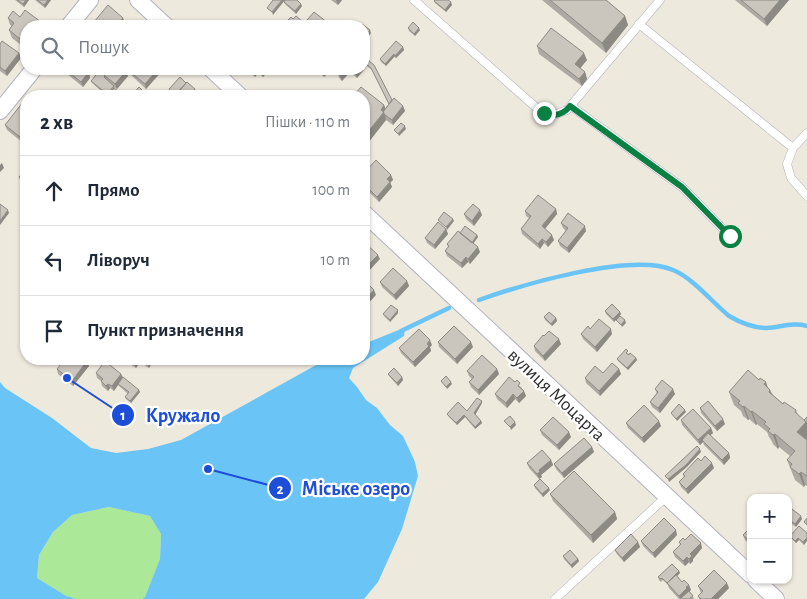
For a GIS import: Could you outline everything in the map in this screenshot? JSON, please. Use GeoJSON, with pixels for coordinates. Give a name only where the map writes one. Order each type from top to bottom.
{"type":"FeatureCollection","features":[{"type":"Feature","properties":{"kind":"street"},"geometry":{"type":"LineString","coordinates":[[73,20],[90,0]]}},
{"type":"Feature","properties":{"kind":"street"},"geometry":{"type":"LineString","coordinates":[[138,0],[160,20]]}},
{"type":"Feature","properties":{"kind":"street"},"geometry":{"type":"LineString","coordinates":[[0,111],[29,75]]}},
{"type":"Feature","properties":{"kind":"street"},"geometry":{"type":"LineString","coordinates":[[217,75],[234,90]]}},
{"type":"Feature","properties":{"kind":"street","name":"вулиця Моцарта"},"geometry":{"type":"LineString","coordinates":[[370,219],[747,571]]}},
{"type":"Feature","properties":{"kind":"street"},"geometry":{"type":"LineString","coordinates":[[760,584],[776,599]]}},
{"type":"Feature","properties":{"kind":"lane"},"geometry":{"type":"LineString","coordinates":[[414,0],[540,110],[554,115],[563,113],[570,106],[660,0]]}},
{"type":"Feature","properties":{"kind":"lane"},"geometry":{"type":"LineString","coordinates":[[640,24],[793,148]]}},
{"type":"Feature","properties":{"kind":"lane"},"geometry":{"type":"LineString","coordinates":[[570,106],[682,187],[730,236]]}},
{"type":"Feature","properties":{"kind":"lane"},"geometry":{"type":"LineString","coordinates":[[807,133],[793,148],[787,164],[791,178],[807,196]]}},
{"type":"Feature","properties":{"kind":"lane"},"geometry":{"type":"LineString","coordinates":[[556,599],[666,497]]}},
{"type":"Feature","properties":{"kind":"green space"},"geometry":{"type":"Polygon","coordinates":[[[109,507],[150,516],[161,534],[160,560],[145,597],[142,599],[76,599],[66,597],[37,578],[39,555],[53,532],[72,515],[109,507]]]}},
{"type":"Feature","properties":{"kind":"water"},"geometry":{"type":"Polygon","coordinates":[[[405,329],[404,336],[370,357],[370,342],[405,329]]]}},
{"type":"Feature","properties":{"kind":"water"},"geometry":{"type":"Polygon","coordinates":[[[316,365],[358,365],[353,368],[349,378],[366,400],[377,408],[390,425],[403,436],[415,462],[418,476],[402,529],[378,582],[364,599],[142,599],[145,597],[160,559],[161,534],[150,516],[109,507],[72,515],[53,532],[39,555],[37,578],[66,596],[76,599],[0,599],[0,382],[5,388],[52,418],[91,448],[116,453],[148,449],[181,440],[316,365]]]}},
{"type":"Feature","properties":{"kind":"building"},"geometry":{"type":"Polygon","coordinates":[[[17,0],[26,0],[23,4],[17,0]]]}},
{"type":"Feature","properties":{"kind":"building"},"geometry":{"type":"Polygon","coordinates":[[[37,0],[48,0],[44,5],[37,0]]]}},
{"type":"Feature","properties":{"kind":"building"},"geometry":{"type":"Polygon","coordinates":[[[273,0],[282,0],[272,12],[267,8],[273,0]]]}},
{"type":"Feature","properties":{"kind":"building"},"geometry":{"type":"Polygon","coordinates":[[[285,0],[297,0],[301,4],[295,11],[284,2],[285,0]]]}},
{"type":"Feature","properties":{"kind":"building"},"geometry":{"type":"Polygon","coordinates":[[[435,0],[448,0],[451,2],[445,10],[435,0]]]}},
{"type":"Feature","properties":{"kind":"building"},"geometry":{"type":"Polygon","coordinates":[[[550,0],[606,0],[625,16],[602,43],[550,0]]]}},
{"type":"Feature","properties":{"kind":"building"},"geometry":{"type":"Polygon","coordinates":[[[741,0],[780,0],[764,19],[741,0]]]}},
{"type":"Feature","properties":{"kind":"building"},"geometry":{"type":"Polygon","coordinates":[[[108,5],[123,18],[121,20],[96,20],[108,5]]]}},
{"type":"Feature","properties":{"kind":"building"},"geometry":{"type":"Polygon","coordinates":[[[25,10],[38,20],[20,20],[20,39],[9,30],[14,23],[8,18],[13,11],[20,17],[25,10]]]}},
{"type":"Feature","properties":{"kind":"building"},"geometry":{"type":"Polygon","coordinates":[[[314,12],[324,20],[307,20],[314,12]]]}},
{"type":"Feature","properties":{"kind":"building"},"geometry":{"type":"Polygon","coordinates":[[[296,16],[301,20],[288,20],[291,17],[293,19],[296,16]]]}},
{"type":"Feature","properties":{"kind":"building"},"geometry":{"type":"Polygon","coordinates":[[[413,22],[419,28],[414,34],[408,28],[413,22]]]}},
{"type":"Feature","properties":{"kind":"building"},"geometry":{"type":"Polygon","coordinates":[[[551,28],[584,53],[575,64],[585,72],[579,79],[537,46],[551,28]]]}},
{"type":"Feature","properties":{"kind":"building"},"geometry":{"type":"Polygon","coordinates":[[[2,41],[19,53],[5,71],[0,67],[0,44],[2,41]]]}},
{"type":"Feature","properties":{"kind":"building"},"geometry":{"type":"Polygon","coordinates":[[[396,41],[403,47],[385,64],[380,59],[396,41]]]}},
{"type":"Feature","properties":{"kind":"building"},"geometry":{"type":"Polygon","coordinates":[[[370,62],[374,65],[392,100],[389,104],[371,68],[370,62]]]}},
{"type":"Feature","properties":{"kind":"building"},"geometry":{"type":"Polygon","coordinates":[[[72,75],[86,75],[81,82],[72,75]]]}},
{"type":"Feature","properties":{"kind":"building"},"geometry":{"type":"Polygon","coordinates":[[[96,75],[104,75],[114,86],[110,90],[102,90],[91,81],[96,75]]]}},
{"type":"Feature","properties":{"kind":"building"},"geometry":{"type":"Polygon","coordinates":[[[104,75],[123,75],[115,84],[104,75]]]}},
{"type":"Feature","properties":{"kind":"building"},"geometry":{"type":"Polygon","coordinates":[[[134,75],[153,75],[145,84],[134,75]]]}},
{"type":"Feature","properties":{"kind":"building"},"geometry":{"type":"Polygon","coordinates":[[[180,77],[186,83],[180,90],[169,89],[180,77]]]}},
{"type":"Feature","properties":{"kind":"building"},"geometry":{"type":"Polygon","coordinates":[[[187,82],[195,89],[194,90],[180,90],[187,82]]]}},
{"type":"Feature","properties":{"kind":"building"},"geometry":{"type":"Polygon","coordinates":[[[370,94],[384,105],[381,110],[384,112],[370,130],[370,94]]]}},
{"type":"Feature","properties":{"kind":"building"},"geometry":{"type":"Polygon","coordinates":[[[394,98],[403,106],[392,120],[383,112],[394,98]]]}},
{"type":"Feature","properties":{"kind":"building"},"geometry":{"type":"Polygon","coordinates":[[[20,106],[20,137],[5,125],[20,106]]]}},
{"type":"Feature","properties":{"kind":"building"},"geometry":{"type":"Polygon","coordinates":[[[401,123],[405,126],[398,134],[394,130],[401,123]]]}},
{"type":"Feature","properties":{"kind":"building"},"geometry":{"type":"Polygon","coordinates":[[[376,160],[391,175],[387,179],[390,182],[377,197],[370,190],[370,166],[376,160]]]}},
{"type":"Feature","properties":{"kind":"building"},"geometry":{"type":"Polygon","coordinates":[[[538,195],[556,209],[542,226],[552,235],[546,242],[542,239],[538,244],[521,229],[531,216],[525,211],[538,195]]]}},
{"type":"Feature","properties":{"kind":"building"},"geometry":{"type":"Polygon","coordinates":[[[0,204],[8,210],[0,221],[0,204]]]}},
{"type":"Feature","properties":{"kind":"building"},"geometry":{"type":"Polygon","coordinates":[[[473,204],[480,210],[472,221],[464,214],[473,204]]]}},
{"type":"Feature","properties":{"kind":"building"},"geometry":{"type":"Polygon","coordinates":[[[444,212],[453,219],[446,227],[438,220],[444,212]]]}},
{"type":"Feature","properties":{"kind":"building"},"geometry":{"type":"Polygon","coordinates":[[[568,213],[585,226],[567,248],[558,241],[568,228],[561,223],[568,213]]]}},
{"type":"Feature","properties":{"kind":"building"},"geometry":{"type":"Polygon","coordinates":[[[438,222],[446,229],[434,245],[425,238],[438,222]]]}},
{"type":"Feature","properties":{"kind":"building"},"geometry":{"type":"Polygon","coordinates":[[[465,226],[477,235],[472,243],[460,233],[465,226]]]}},
{"type":"Feature","properties":{"kind":"building"},"geometry":{"type":"Polygon","coordinates":[[[458,231],[478,247],[468,259],[466,257],[461,263],[445,251],[449,246],[447,244],[458,231]]]}},
{"type":"Feature","properties":{"kind":"building"},"geometry":{"type":"Polygon","coordinates":[[[370,248],[378,255],[370,263],[370,248]]]}},
{"type":"Feature","properties":{"kind":"building"},"geometry":{"type":"Polygon","coordinates":[[[393,268],[407,281],[394,295],[380,282],[393,268]]]}},
{"type":"Feature","properties":{"kind":"building"},"geometry":{"type":"Polygon","coordinates":[[[370,286],[374,290],[370,294],[370,286]]]}},
{"type":"Feature","properties":{"kind":"building"},"geometry":{"type":"Polygon","coordinates":[[[612,304],[620,312],[613,319],[605,311],[612,304]]]}},
{"type":"Feature","properties":{"kind":"building"},"geometry":{"type":"Polygon","coordinates":[[[391,305],[398,310],[390,320],[383,314],[391,305]]]}},
{"type":"Feature","properties":{"kind":"building"},"geometry":{"type":"Polygon","coordinates":[[[549,312],[556,318],[551,324],[544,317],[549,312]]]}},
{"type":"Feature","properties":{"kind":"building"},"geometry":{"type":"Polygon","coordinates":[[[620,316],[625,320],[621,325],[616,320],[620,316]]]}},
{"type":"Feature","properties":{"kind":"building"},"geometry":{"type":"Polygon","coordinates":[[[599,319],[611,329],[595,347],[581,334],[588,326],[590,329],[599,319]]]}},
{"type":"Feature","properties":{"kind":"building"},"geometry":{"type":"Polygon","coordinates":[[[454,326],[471,342],[455,359],[438,342],[454,326]]]}},
{"type":"Feature","properties":{"kind":"building"},"geometry":{"type":"Polygon","coordinates":[[[419,329],[430,340],[427,344],[429,346],[413,362],[399,348],[419,329]]]}},
{"type":"Feature","properties":{"kind":"building"},"geometry":{"type":"Polygon","coordinates":[[[549,331],[559,339],[543,356],[534,346],[549,331]]]}},
{"type":"Feature","properties":{"kind":"building"},"geometry":{"type":"Polygon","coordinates":[[[626,349],[628,351],[626,353],[629,355],[630,353],[636,358],[627,368],[617,359],[626,349]]]}},
{"type":"Feature","properties":{"kind":"building"},"geometry":{"type":"Polygon","coordinates":[[[482,355],[497,369],[478,390],[469,382],[474,377],[467,371],[482,355]]]}},
{"type":"Feature","properties":{"kind":"building"},"geometry":{"type":"Polygon","coordinates":[[[612,363],[619,369],[599,391],[585,378],[595,366],[603,373],[612,363]]]}},
{"type":"Feature","properties":{"kind":"building"},"geometry":{"type":"Polygon","coordinates":[[[60,365],[84,365],[72,381],[57,369],[60,365]]]}},
{"type":"Feature","properties":{"kind":"building"},"geometry":{"type":"Polygon","coordinates":[[[102,365],[110,365],[121,374],[112,386],[108,384],[106,386],[101,381],[103,379],[96,373],[102,365]]]}},
{"type":"Feature","properties":{"kind":"building"},"geometry":{"type":"Polygon","coordinates":[[[394,368],[402,377],[397,383],[388,374],[394,368]]]}},
{"type":"Feature","properties":{"kind":"building"},"geometry":{"type":"Polygon","coordinates":[[[748,370],[759,380],[760,378],[766,382],[764,384],[770,390],[769,392],[783,404],[784,402],[796,410],[795,412],[806,422],[797,432],[807,440],[807,476],[801,472],[799,474],[790,467],[792,464],[787,460],[795,451],[775,434],[773,435],[768,431],[770,429],[764,424],[766,422],[738,403],[740,401],[729,392],[748,370]]]}},
{"type":"Feature","properties":{"kind":"building"},"geometry":{"type":"Polygon","coordinates":[[[446,376],[451,382],[446,387],[441,381],[446,376]]]}},
{"type":"Feature","properties":{"kind":"building"},"geometry":{"type":"Polygon","coordinates":[[[123,377],[139,390],[130,401],[125,397],[129,392],[118,384],[123,377]]]}},
{"type":"Feature","properties":{"kind":"building"},"geometry":{"type":"Polygon","coordinates":[[[509,377],[515,382],[517,380],[520,383],[518,386],[524,391],[517,398],[513,394],[506,403],[495,394],[509,377]]]}},
{"type":"Feature","properties":{"kind":"building"},"geometry":{"type":"Polygon","coordinates":[[[662,380],[673,389],[658,408],[650,402],[658,392],[655,389],[662,380]]]}},
{"type":"Feature","properties":{"kind":"building"},"geometry":{"type":"Polygon","coordinates":[[[477,398],[482,401],[474,413],[481,421],[475,427],[464,415],[456,423],[447,414],[458,402],[467,411],[477,398]]]}},
{"type":"Feature","properties":{"kind":"building"},"geometry":{"type":"Polygon","coordinates":[[[708,401],[723,419],[715,426],[700,408],[708,401]]]}},
{"type":"Feature","properties":{"kind":"building"},"geometry":{"type":"Polygon","coordinates":[[[679,404],[685,410],[676,419],[671,413],[679,404]]]}},
{"type":"Feature","properties":{"kind":"building"},"geometry":{"type":"Polygon","coordinates":[[[644,405],[659,421],[642,438],[626,423],[644,405]]]}},
{"type":"Feature","properties":{"kind":"building"},"geometry":{"type":"Polygon","coordinates":[[[693,409],[711,428],[698,440],[681,420],[693,409]]]}},
{"type":"Feature","properties":{"kind":"building"},"geometry":{"type":"Polygon","coordinates":[[[510,416],[515,422],[510,427],[504,421],[510,416]]]}},
{"type":"Feature","properties":{"kind":"building"},"geometry":{"type":"Polygon","coordinates":[[[553,417],[569,432],[557,445],[540,430],[553,417]]]}},
{"type":"Feature","properties":{"kind":"building"},"geometry":{"type":"Polygon","coordinates":[[[708,433],[729,453],[722,460],[702,440],[708,433]]]}},
{"type":"Feature","properties":{"kind":"building"},"geometry":{"type":"Polygon","coordinates":[[[584,438],[592,447],[562,473],[554,464],[584,438]]]}},
{"type":"Feature","properties":{"kind":"building"},"geometry":{"type":"Polygon","coordinates":[[[697,446],[700,449],[686,465],[668,479],[665,476],[697,446]]]}},
{"type":"Feature","properties":{"kind":"building"},"geometry":{"type":"Polygon","coordinates":[[[542,450],[551,460],[537,474],[527,463],[542,450]]]}},
{"type":"Feature","properties":{"kind":"building"},"geometry":{"type":"Polygon","coordinates":[[[705,456],[712,463],[686,489],[679,482],[685,476],[683,474],[698,458],[701,461],[705,456]]]}},
{"type":"Feature","properties":{"kind":"building"},"geometry":{"type":"Polygon","coordinates":[[[574,471],[615,512],[591,535],[550,494],[574,471]]]}},
{"type":"Feature","properties":{"kind":"building"},"geometry":{"type":"Polygon","coordinates":[[[540,479],[549,488],[542,494],[534,485],[540,479]]]}},
{"type":"Feature","properties":{"kind":"building"},"geometry":{"type":"Polygon","coordinates":[[[792,509],[801,516],[795,524],[792,522],[792,509]]]}},
{"type":"Feature","properties":{"kind":"building"},"geometry":{"type":"Polygon","coordinates":[[[664,518],[676,530],[653,553],[641,541],[664,518]]]}},
{"type":"Feature","properties":{"kind":"building"},"geometry":{"type":"Polygon","coordinates":[[[799,526],[807,533],[807,538],[803,542],[798,538],[795,541],[792,538],[792,534],[799,526]]]}},
{"type":"Feature","properties":{"kind":"building"},"geometry":{"type":"Polygon","coordinates":[[[631,534],[638,542],[622,558],[615,550],[631,534]]]}},
{"type":"Feature","properties":{"kind":"building"},"geometry":{"type":"Polygon","coordinates":[[[691,534],[701,543],[690,554],[692,556],[689,559],[687,557],[683,561],[673,552],[681,544],[679,542],[683,538],[685,540],[691,534]]]}},
{"type":"Feature","properties":{"kind":"building"},"geometry":{"type":"Polygon","coordinates":[[[570,550],[578,559],[571,565],[563,556],[570,550]]]}},
{"type":"Feature","properties":{"kind":"building"},"geometry":{"type":"Polygon","coordinates":[[[672,564],[679,571],[667,583],[658,577],[672,564]]]}},
{"type":"Feature","properties":{"kind":"building"},"geometry":{"type":"Polygon","coordinates":[[[714,570],[727,583],[711,599],[701,599],[698,596],[703,591],[698,586],[714,570]]]}},
{"type":"Feature","properties":{"kind":"building"},"geometry":{"type":"Polygon","coordinates":[[[676,575],[682,582],[684,580],[689,585],[679,596],[667,583],[676,575]]]}},
{"type":"Feature","properties":{"kind":"building"},"geometry":{"type":"Polygon","coordinates":[[[689,591],[693,596],[689,599],[680,599],[689,591]]]}},
{"type":"Feature","properties":{"kind":"waterway"},"geometry":{"type":"LineString","coordinates":[[479,300],[521,286],[576,273],[631,265],[655,266],[673,270],[688,279],[729,316],[743,323],[762,328],[792,325],[807,326]]}},
{"type":"Feature","properties":{"kind":"waterway"},"geometry":{"type":"LineString","coordinates":[[401,331],[449,308]]}},
{"type":"Feature","properties":{"kind":"place","name":"Кружало"},"geometry":{"type":"Point","coordinates":[67,378]}},
{"type":"Feature","properties":{"kind":"place","name":"Міське озеро"},"geometry":{"type":"Point","coordinates":[208,469]}},
{"type":"Feature","properties":{"kind":"route"},"geometry":{"type":"LineString","coordinates":[[544,113],[558,115],[570,106],[682,187],[730,236]]}}]}
